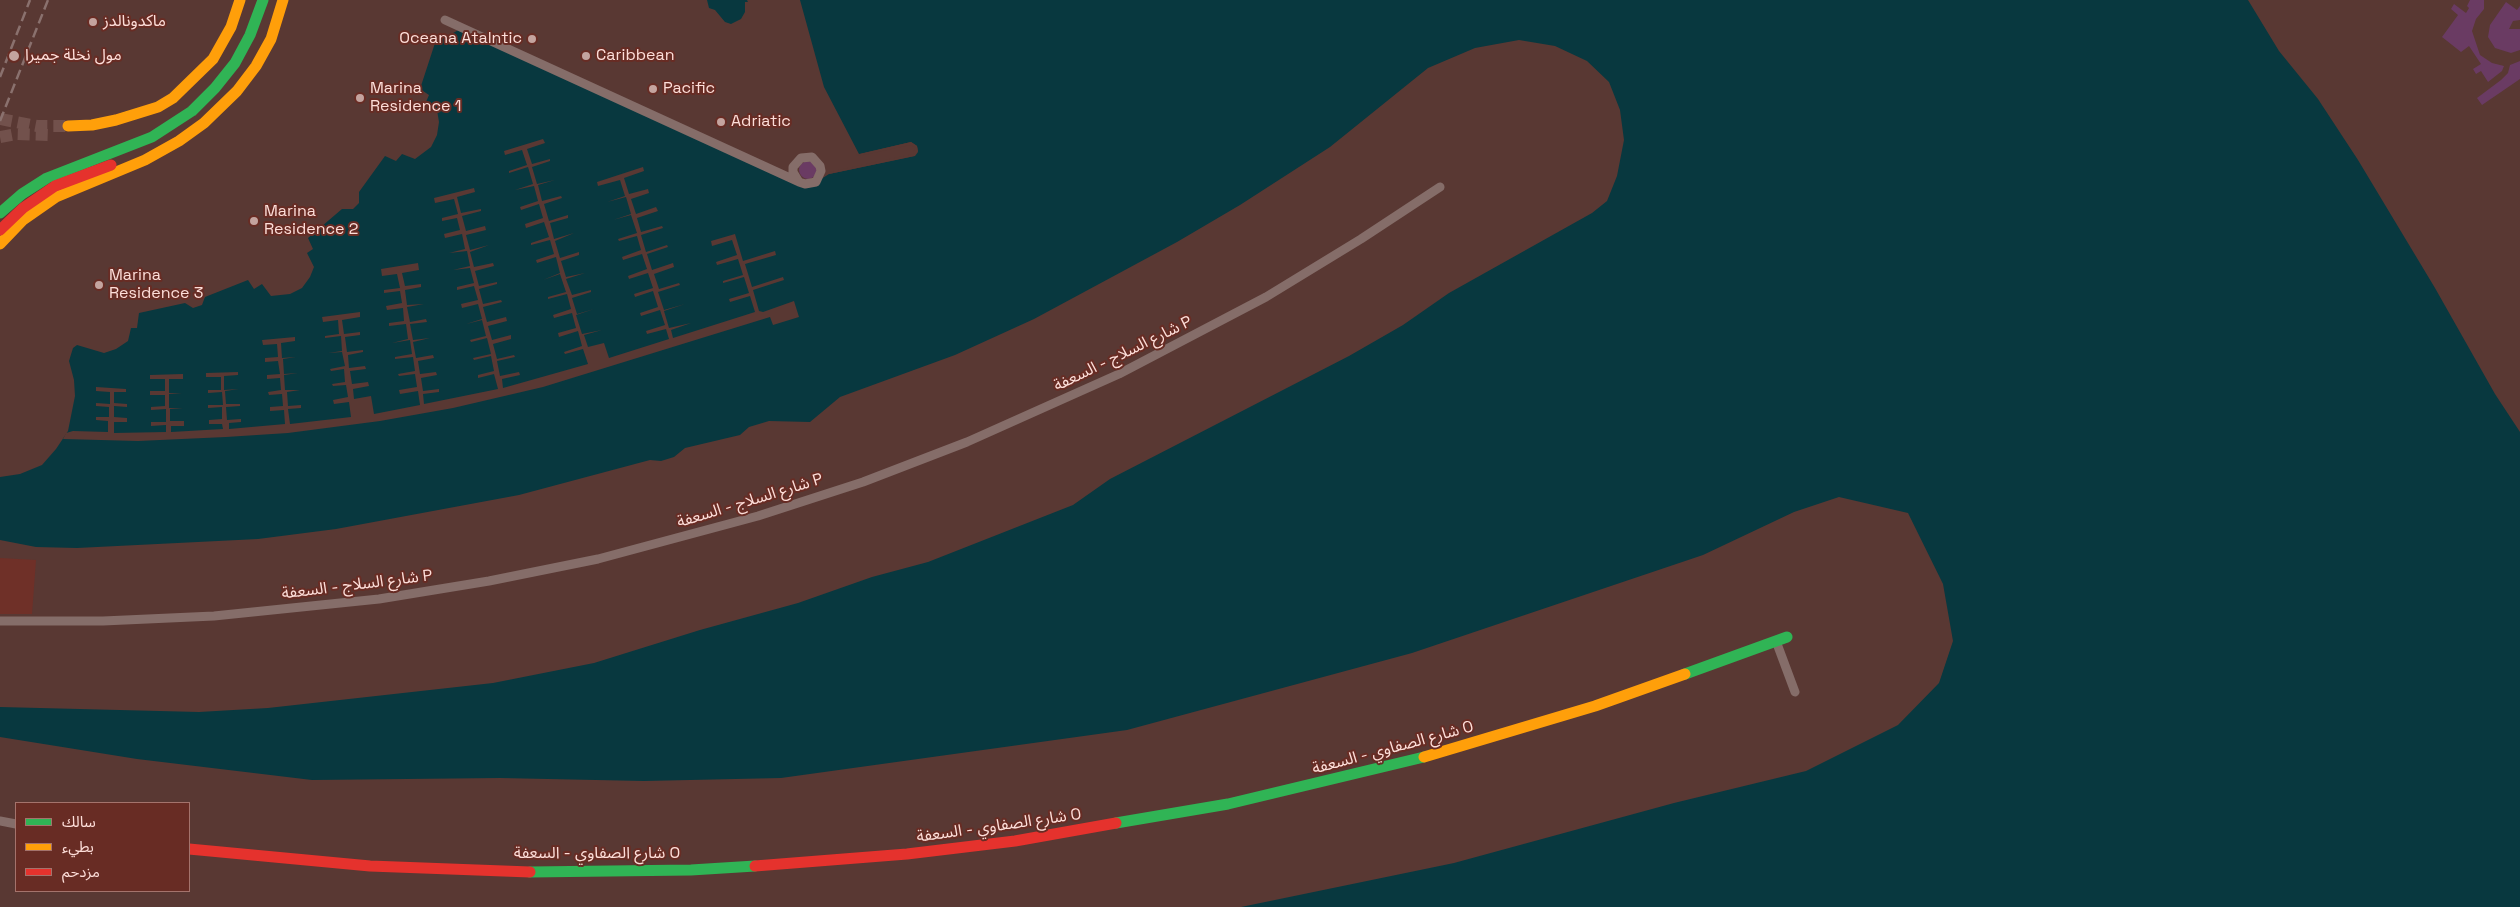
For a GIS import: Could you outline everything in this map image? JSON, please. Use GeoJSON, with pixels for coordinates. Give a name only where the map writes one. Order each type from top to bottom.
{"type":"FeatureCollection","features":[{"type":"Feature","properties":{"kind":"street"},"geometry":{"type":"LineString","coordinates":[[68,131],[158,107],[188,86],[213,59],[231,27],[240,0]]}},
{"type":"Feature","properties":{"kind":"street"},"geometry":{"type":"LineString","coordinates":[[0,213],[22,194],[47,178],[73,166],[152,137],[192,110],[215,88],[235,63],[250,35],[263,0]]}},
{"type":"Feature","properties":{"kind":"street"},"geometry":{"type":"LineString","coordinates":[[0,244],[23,220],[56,197],[145,160],[166,149],[216,113],[247,79],[271,39],[283,0]]}},
{"type":"Feature","properties":{"kind":"street"},"geometry":{"type":"LineString","coordinates":[[445,20],[799,182]]}},
{"type":"Feature","properties":{"kind":"street"},"geometry":{"type":"LineString","coordinates":[[0,230],[23,208],[60,184],[90,172],[166,149]]}},
{"type":"Feature","properties":{"kind":"street","name":"شارع السلاج - السعفة P"},"geometry":{"type":"LineString","coordinates":[[0,621],[103,621],[196,617],[379,599],[489,581],[579,563],[758,516],[863,482],[933,456],[1018,421],[1119,374],[1274,292],[1361,239],[1440,187]]}},
{"type":"Feature","properties":{"kind":"street"},"geometry":{"type":"LineString","coordinates":[[1781,639],[1794,692]]}},
{"type":"Feature","properties":{"kind":"street","name":"شارع الصفاوي - السعفة O"},"geometry":{"type":"LineString","coordinates":[[190,849],[370,866],[474,871],[582,872],[690,870],[799,864],[1015,841],[1122,825],[1228,804],[1396,765],[1578,712],[1781,639]]}},
{"type":"Feature","properties":{"kind":"street"},"geometry":{"type":"LineString","coordinates":[[0,821],[15,824]]}},
{"type":"Feature","properties":{"kind":"shaded area"},"geometry":{"type":"Polygon","coordinates":[[[2470,0],[2484,0],[2484,9],[2476,19],[2472,31],[2480,55],[2492,63],[2504,66],[2502,71],[2488,82],[2481,71],[2476,74],[2473,69],[2481,64],[2469,46],[2461,52],[2442,37],[2458,15],[2451,9],[2454,4],[2466,13],[2470,0]]]}},
{"type":"Feature","properties":{"kind":"shaded area"},"geometry":{"type":"Polygon","coordinates":[[[2506,2],[2517,10],[2520,6],[2520,20],[2513,21],[2509,29],[2520,29],[2520,50],[2511,53],[2495,48],[2488,37],[2490,25],[2506,2]]]}},
{"type":"Feature","properties":{"kind":"shaded area"},"geometry":{"type":"Polygon","coordinates":[[[2520,61],[2520,79],[2482,105],[2477,98],[2508,73],[2510,65],[2520,61]]]}},
{"type":"Feature","properties":{"kind":"shaded area"},"geometry":{"type":"Polygon","coordinates":[[[808,161],[814,164],[817,170],[814,176],[808,179],[802,176],[799,170],[802,164],[808,161]]]}},
{"type":"Feature","properties":{"kind":"shaded area"},"geometry":{"type":"Polygon","coordinates":[[[0,558],[36,560],[32,614],[0,614],[0,558]]]}},
{"type":"Feature","properties":{"kind":"water"},"geometry":{"type":"Polygon","coordinates":[[[707,0],[747,0],[748,2],[745,2],[745,12],[741,19],[731,24],[725,22],[715,10],[709,8],[707,0]]]}},
{"type":"Feature","properties":{"kind":"water"},"geometry":{"type":"Polygon","coordinates":[[[800,0],[2248,0],[2279,51],[2318,99],[2358,160],[2435,288],[2495,394],[2520,432],[2520,907],[1241,907],[1454,863],[1674,803],[1806,771],[1898,725],[1939,683],[1953,641],[1943,584],[1908,513],[1839,497],[1794,512],[1703,555],[1412,653],[1127,730],[781,778],[644,781],[500,778],[312,780],[137,759],[0,737],[0,707],[199,712],[268,708],[493,683],[594,663],[700,630],[798,603],[872,577],[928,562],[1073,505],[1110,479],[1349,356],[1403,325],[1449,293],[1592,213],[1607,201],[1617,176],[1624,140],[1620,110],[1609,82],[1587,61],[1555,46],[1519,40],[1475,48],[1428,68],[1330,147],[1240,205],[1177,242],[1034,319],[955,355],[840,397],[810,422],[769,421],[749,427],[740,435],[685,448],[674,457],[661,461],[650,460],[519,495],[336,529],[258,539],[77,548],[36,547],[0,540],[0,477],[20,474],[42,465],[68,431],[75,396],[74,380],[69,361],[73,348],[77,345],[104,353],[116,349],[128,341],[131,328],[137,328],[139,313],[185,303],[193,308],[202,305],[205,297],[248,280],[254,289],[262,284],[271,296],[290,294],[302,288],[314,267],[307,253],[313,249],[308,238],[342,209],[353,209],[359,203],[359,192],[385,156],[396,161],[402,154],[415,159],[431,147],[437,135],[439,122],[437,110],[426,102],[429,95],[420,89],[435,43],[464,27],[812,185],[829,174],[914,156],[918,151],[917,146],[911,142],[859,154],[824,87],[800,0]]]}},
{"type":"Feature","properties":{"kind":"pier"},"geometry":{"type":"Polygon","coordinates":[[[543,139],[545,143],[527,149],[532,164],[550,159],[550,161],[532,167],[537,184],[555,180],[538,185],[542,201],[561,196],[562,198],[544,204],[549,221],[568,215],[568,218],[550,223],[554,239],[574,233],[555,241],[560,258],[579,252],[579,255],[561,261],[566,277],[585,273],[566,279],[572,295],[591,290],[591,292],[572,298],[577,314],[594,309],[576,315],[582,334],[602,330],[584,335],[588,347],[604,343],[609,358],[669,339],[666,329],[647,334],[646,331],[665,325],[660,310],[641,316],[640,313],[658,307],[653,291],[635,297],[634,294],[653,288],[648,273],[629,279],[628,276],[647,269],[642,254],[623,260],[622,257],[641,250],[637,236],[619,241],[618,239],[637,233],[631,215],[613,220],[631,214],[626,197],[607,202],[625,196],[620,180],[598,186],[597,182],[643,167],[644,171],[624,178],[629,194],[648,189],[649,193],[631,199],[636,214],[656,207],[658,211],[637,218],[641,232],[662,226],[663,228],[641,235],[646,252],[667,245],[668,247],[647,254],[652,270],[673,263],[674,267],[654,274],[659,289],[679,283],[680,285],[658,292],[664,310],[685,304],[664,311],[669,328],[691,323],[671,330],[673,338],[755,312],[750,296],[730,302],[729,299],[749,293],[744,277],[723,283],[723,281],[743,275],[738,259],[717,265],[716,262],[737,255],[732,240],[712,246],[711,241],[735,234],[743,261],[775,251],[776,255],[745,264],[752,287],[783,277],[784,280],[753,290],[759,311],[763,312],[794,301],[799,317],[773,325],[770,317],[543,387],[453,408],[380,421],[288,433],[226,437],[138,441],[63,439],[66,433],[73,431],[108,432],[108,421],[96,420],[96,417],[109,417],[109,407],[96,406],[96,403],[110,404],[110,392],[96,391],[96,387],[126,389],[126,392],[114,392],[114,403],[127,404],[127,407],[114,406],[114,417],[127,418],[127,422],[114,422],[114,433],[166,432],[166,425],[151,426],[151,422],[166,422],[166,409],[151,410],[151,407],[165,406],[165,395],[150,395],[150,391],[165,391],[165,379],[150,379],[150,375],[183,374],[183,379],[169,379],[169,393],[182,394],[169,394],[169,408],[183,408],[170,409],[170,421],[184,421],[184,426],[171,426],[171,432],[223,429],[222,424],[209,424],[209,420],[222,419],[222,407],[208,408],[208,405],[223,405],[222,392],[208,393],[208,390],[221,390],[221,377],[206,377],[206,373],[238,372],[238,375],[224,376],[224,390],[239,389],[225,391],[226,404],[240,404],[240,406],[226,407],[227,420],[241,419],[241,422],[229,423],[229,429],[285,424],[284,410],[270,411],[270,407],[283,406],[282,394],[269,395],[268,392],[281,390],[280,378],[267,379],[267,375],[280,374],[278,361],[265,362],[265,358],[278,357],[277,344],[263,345],[262,340],[295,337],[295,341],[281,343],[282,358],[296,357],[283,359],[284,374],[298,373],[284,375],[285,390],[300,390],[287,392],[288,406],[301,405],[301,408],[288,409],[290,424],[351,417],[349,402],[334,404],[333,400],[348,397],[346,385],[333,386],[332,384],[345,382],[344,369],[331,371],[330,369],[345,366],[342,352],[328,353],[342,351],[341,336],[325,338],[325,336],[339,334],[338,320],[323,322],[322,317],[360,312],[360,317],[342,320],[344,334],[360,332],[360,335],[345,337],[347,352],[363,350],[363,352],[348,355],[349,368],[365,366],[366,369],[350,371],[352,384],[368,382],[369,386],[353,389],[354,399],[371,396],[374,414],[420,405],[418,391],[400,394],[399,390],[417,387],[415,374],[399,376],[398,374],[415,371],[413,357],[395,359],[395,357],[412,354],[410,340],[392,343],[408,339],[406,324],[389,326],[389,323],[404,321],[403,308],[387,310],[386,306],[402,303],[400,291],[384,293],[384,290],[400,288],[397,274],[382,276],[381,269],[418,263],[419,270],[402,273],[405,286],[421,284],[421,287],[405,290],[407,305],[424,304],[407,307],[410,322],[426,319],[427,322],[410,324],[413,340],[430,338],[413,342],[416,358],[433,355],[434,358],[418,361],[420,374],[436,372],[437,375],[421,378],[423,391],[439,389],[439,392],[423,394],[424,404],[498,389],[494,374],[478,378],[478,375],[494,371],[491,356],[474,360],[473,358],[491,354],[487,338],[471,342],[470,340],[486,336],[482,320],[466,324],[482,319],[478,304],[462,308],[461,304],[478,300],[474,286],[457,290],[457,287],[474,283],[470,268],[453,270],[470,266],[467,251],[449,253],[465,249],[462,234],[445,238],[444,234],[460,230],[457,218],[442,221],[442,218],[458,214],[454,199],[435,203],[434,198],[474,188],[475,192],[457,197],[461,213],[481,209],[481,211],[462,216],[466,231],[485,226],[486,230],[466,235],[470,250],[489,245],[470,252],[474,267],[493,263],[494,266],[475,271],[479,286],[497,282],[497,284],[479,289],[483,304],[501,300],[502,302],[483,307],[487,322],[506,317],[507,321],[488,326],[492,340],[511,335],[511,339],[493,344],[497,359],[514,355],[515,357],[497,361],[500,376],[519,372],[520,375],[502,379],[503,388],[588,364],[583,349],[565,354],[564,352],[582,346],[578,331],[559,337],[558,333],[576,328],[572,313],[554,318],[553,315],[571,309],[567,294],[548,299],[548,297],[566,292],[560,274],[543,280],[560,273],[556,257],[537,263],[536,260],[554,254],[550,240],[531,245],[531,243],[549,237],[544,222],[526,228],[525,224],[543,218],[539,204],[521,210],[520,207],[538,201],[534,186],[515,190],[533,184],[528,167],[509,173],[509,171],[527,165],[522,150],[505,155],[504,151],[543,139]]]}},
{"type":"Feature","properties":{"kind":"pier"},"geometry":{"type":"Polygon","coordinates":[[[911,142],[917,146],[918,152],[915,156],[829,174],[829,172],[913,154],[915,147],[910,145],[859,156],[856,155],[911,142]]]}},
{"type":"Feature","properties":{"kind":"tunnel"},"geometry":{"type":"LineString","coordinates":[[0,119],[37,126],[68,126]]}},
{"type":"Feature","properties":{"kind":"tunnel"},"geometry":{"type":"LineString","coordinates":[[0,137],[16,134],[48,135]]}},
{"type":"Feature","properties":{"kind":"railway"},"geometry":{"type":"LineString","coordinates":[[0,77],[30,0]]}},
{"type":"Feature","properties":{"kind":"railway"},"geometry":{"type":"LineString","coordinates":[[0,121],[48,0]]}},
{"type":"Feature","properties":{"kind":"traffic: fast"},"geometry":{"type":"LineString","coordinates":[[0,213],[22,194],[47,178],[152,137],[192,111],[215,88],[235,63],[250,35],[263,0]]}},
{"type":"Feature","properties":{"kind":"traffic: fast"},"geometry":{"type":"LineString","coordinates":[[1685,674],[1787,637]]}},
{"type":"Feature","properties":{"kind":"traffic: fast"},"geometry":{"type":"LineString","coordinates":[[1116,823],[1228,804],[1424,757]]}},
{"type":"Feature","properties":{"kind":"traffic: fast"},"geometry":{"type":"LineString","coordinates":[[530,872],[691,870],[755,866]]}},
{"type":"Feature","properties":{"kind":"traffic: slow"},"geometry":{"type":"LineString","coordinates":[[68,126],[92,125],[116,120],[158,107],[173,98],[213,59],[231,27],[240,0]]}},
{"type":"Feature","properties":{"kind":"traffic: slow"},"geometry":{"type":"LineString","coordinates":[[0,244],[23,220],[56,197],[145,160],[179,141],[204,123],[237,91],[256,66],[271,39],[283,0]]}},
{"type":"Feature","properties":{"kind":"traffic: slow"},"geometry":{"type":"LineString","coordinates":[[1424,757],[1595,706],[1685,674]]}},
{"type":"Feature","properties":{"kind":"traffic: jam"},"geometry":{"type":"LineString","coordinates":[[0,230],[23,208],[55,186],[111,165]]}},
{"type":"Feature","properties":{"kind":"traffic: jam"},"geometry":{"type":"LineString","coordinates":[[755,866],[907,854],[1015,841],[1116,823]]}},
{"type":"Feature","properties":{"kind":"traffic: jam"},"geometry":{"type":"LineString","coordinates":[[190,849],[370,866],[530,872]]}},
{"type":"Feature","properties":{"kind":"place","name":"ماكدونالدز"},"geometry":{"type":"Point","coordinates":[93,22]}},
{"type":"Feature","properties":{"kind":"place","name":"Oceana Atalntic"},"geometry":{"type":"Point","coordinates":[532,39]}},
{"type":"Feature","properties":{"kind":"place","name":"مول نخلة جميرا"},"geometry":{"type":"Point","coordinates":[14,56]}},
{"type":"Feature","properties":{"kind":"place","name":"Caribbean"},"geometry":{"type":"Point","coordinates":[586,56]}},
{"type":"Feature","properties":{"kind":"place","name":"Pacific"},"geometry":{"type":"Point","coordinates":[653,89]}},
{"type":"Feature","properties":{"kind":"place","name":"Marina Residence 1"},"geometry":{"type":"Point","coordinates":[360,98]}},
{"type":"Feature","properties":{"kind":"place","name":"Adriatic"},"geometry":{"type":"Point","coordinates":[721,122]}},
{"type":"Feature","properties":{"kind":"place","name":"Marina Residence 2"},"geometry":{"type":"Point","coordinates":[254,221]}},
{"type":"Feature","properties":{"kind":"place","name":"Marina Residence 3"},"geometry":{"type":"Point","coordinates":[99,285]}}]}
